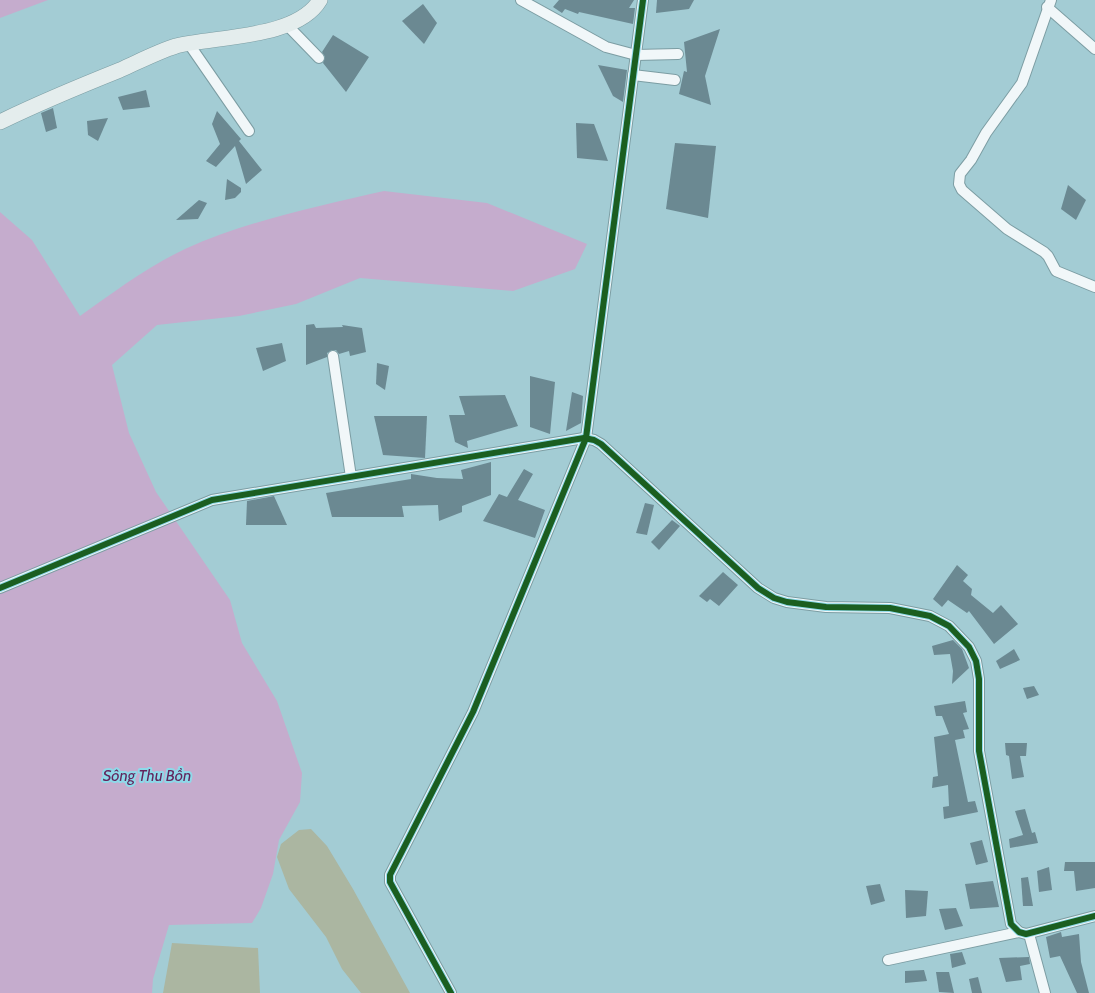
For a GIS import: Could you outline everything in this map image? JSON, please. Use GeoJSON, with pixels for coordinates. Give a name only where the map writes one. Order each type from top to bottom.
{"type":"FeatureCollection","features":[{"type":"Feature","properties":{"kind":"street"},"geometry":{"type":"LineString","coordinates":[[0,122],[31,106],[176,46],[274,30],[309,12],[320,0]]}},
{"type":"Feature","properties":{"kind":"street"},"geometry":{"type":"LineString","coordinates":[[521,0],[606,47],[636,55],[678,54]]}},
{"type":"Feature","properties":{"kind":"street"},"geometry":{"type":"LineString","coordinates":[[451,993],[390,882],[390,875],[473,712],[586,438],[643,0]]}},
{"type":"Feature","properties":{"kind":"street"},"geometry":{"type":"LineString","coordinates":[[1095,49],[1049,4],[1022,83],[986,132],[971,160],[960,174],[959,184],[962,190],[1007,230],[1044,252],[1048,256],[1056,271],[1095,287]]}},
{"type":"Feature","properties":{"kind":"street"},"geometry":{"type":"LineString","coordinates":[[287,24],[319,58]]}},
{"type":"Feature","properties":{"kind":"street"},"geometry":{"type":"LineString","coordinates":[[189,44],[249,131]]}},
{"type":"Feature","properties":{"kind":"street"},"geometry":{"type":"LineString","coordinates":[[633,75],[675,80]]}},
{"type":"Feature","properties":{"kind":"street"},"geometry":{"type":"LineString","coordinates":[[332,356],[351,477]]}},
{"type":"Feature","properties":{"kind":"street"},"geometry":{"type":"LineString","coordinates":[[0,588],[179,512],[212,500],[586,438],[600,444],[758,588],[774,598],[787,602],[826,607],[890,608],[915,612],[930,616],[949,626],[969,647],[977,667],[979,679],[979,751],[1008,913],[1014,929],[1024,933],[1045,993]]}},
{"type":"Feature","properties":{"kind":"street"},"geometry":{"type":"LineString","coordinates":[[888,960],[1024,933],[1095,916]]}},
{"type":"Feature","properties":{"kind":"green space"},"geometry":{"type":"Polygon","coordinates":[[[311,829],[327,846],[353,889],[410,993],[361,993],[342,969],[326,937],[289,889],[277,857],[281,844],[299,830],[311,829]]]}},
{"type":"Feature","properties":{"kind":"green space"},"geometry":{"type":"Polygon","coordinates":[[[172,943],[258,948],[260,993],[163,993],[172,943]]]}},
{"type":"Feature","properties":{"kind":"water"},"geometry":{"type":"Polygon","coordinates":[[[0,0],[48,0],[0,18],[0,0]]]}},
{"type":"Feature","properties":{"kind":"water","name":"Sông Thu Bồn"},"geometry":{"type":"Polygon","coordinates":[[[384,191],[487,203],[587,244],[575,269],[513,291],[360,278],[296,304],[239,316],[157,325],[112,365],[129,433],[156,492],[230,600],[242,643],[277,701],[302,773],[300,802],[279,840],[273,874],[261,908],[252,923],[169,925],[153,979],[152,993],[0,993],[0,212],[32,240],[80,316],[131,280],[157,264],[208,239],[283,215],[384,191]]]}},
{"type":"Feature","properties":{"kind":"building"},"geometry":{"type":"Polygon","coordinates":[[[559,0],[634,0],[629,8],[635,8],[633,24],[579,12],[578,14],[565,9],[562,13],[553,7],[559,0]]]}},
{"type":"Feature","properties":{"kind":"building"},"geometry":{"type":"Polygon","coordinates":[[[657,0],[694,0],[689,9],[656,13],[657,0]]]}},
{"type":"Feature","properties":{"kind":"building"},"geometry":{"type":"Polygon","coordinates":[[[423,4],[437,23],[424,44],[402,21],[423,4]]]}},
{"type":"Feature","properties":{"kind":"building"},"geometry":{"type":"Polygon","coordinates":[[[720,29],[705,76],[711,105],[679,94],[684,71],[687,72],[684,42],[720,29]]]}},
{"type":"Feature","properties":{"kind":"building"},"geometry":{"type":"Polygon","coordinates":[[[333,35],[369,57],[346,92],[323,63],[325,57],[322,52],[333,35]]]}},
{"type":"Feature","properties":{"kind":"building"},"geometry":{"type":"Polygon","coordinates":[[[598,65],[627,70],[623,102],[613,96],[598,65]]]}},
{"type":"Feature","properties":{"kind":"building"},"geometry":{"type":"Polygon","coordinates":[[[146,90],[150,107],[123,110],[118,97],[146,90]]]}},
{"type":"Feature","properties":{"kind":"building"},"geometry":{"type":"Polygon","coordinates":[[[53,108],[57,128],[46,132],[41,113],[53,108]]]}},
{"type":"Feature","properties":{"kind":"building"},"geometry":{"type":"Polygon","coordinates":[[[217,111],[241,139],[239,141],[262,170],[246,184],[235,146],[216,167],[206,161],[220,144],[212,124],[217,111]]]}},
{"type":"Feature","properties":{"kind":"building"},"geometry":{"type":"Polygon","coordinates":[[[108,118],[98,141],[88,135],[87,121],[108,118]]]}},
{"type":"Feature","properties":{"kind":"building"},"geometry":{"type":"Polygon","coordinates":[[[576,123],[594,124],[608,161],[577,158],[576,123]]]}},
{"type":"Feature","properties":{"kind":"building"},"geometry":{"type":"Polygon","coordinates":[[[675,143],[716,146],[708,218],[666,209],[675,143]]]}},
{"type":"Feature","properties":{"kind":"building"},"geometry":{"type":"Polygon","coordinates":[[[227,179],[241,188],[241,192],[235,198],[225,200],[227,179]]]}},
{"type":"Feature","properties":{"kind":"building"},"geometry":{"type":"Polygon","coordinates":[[[1068,185],[1086,200],[1076,220],[1061,209],[1068,185]]]}},
{"type":"Feature","properties":{"kind":"building"},"geometry":{"type":"Polygon","coordinates":[[[199,200],[207,203],[198,219],[176,220],[199,200]]]}},
{"type":"Feature","properties":{"kind":"building"},"geometry":{"type":"Polygon","coordinates":[[[314,324],[316,328],[343,327],[342,325],[362,328],[366,352],[350,356],[349,351],[339,354],[336,350],[332,350],[327,353],[327,357],[306,365],[306,325],[314,324]]]}},
{"type":"Feature","properties":{"kind":"building"},"geometry":{"type":"Polygon","coordinates":[[[282,343],[286,361],[263,371],[256,348],[282,343]]]}},
{"type":"Feature","properties":{"kind":"building"},"geometry":{"type":"Polygon","coordinates":[[[377,363],[389,366],[385,390],[376,384],[377,363]]]}},
{"type":"Feature","properties":{"kind":"building"},"geometry":{"type":"Polygon","coordinates":[[[530,376],[555,382],[550,434],[530,427],[530,376]]]}},
{"type":"Feature","properties":{"kind":"building"},"geometry":{"type":"Polygon","coordinates":[[[572,392],[583,396],[581,423],[566,431],[572,392]]]}},
{"type":"Feature","properties":{"kind":"building"},"geometry":{"type":"Polygon","coordinates":[[[505,395],[518,426],[467,441],[468,448],[455,442],[449,415],[465,415],[459,396],[505,395]]]}},
{"type":"Feature","properties":{"kind":"building"},"geometry":{"type":"Polygon","coordinates":[[[374,416],[427,416],[425,458],[383,455],[374,416]]]}},
{"type":"Feature","properties":{"kind":"building"},"geometry":{"type":"Polygon","coordinates":[[[491,462],[491,495],[462,506],[462,512],[439,521],[438,505],[402,506],[404,517],[332,517],[326,493],[411,479],[411,474],[437,478],[463,479],[461,470],[491,462]]]}},
{"type":"Feature","properties":{"kind":"building"},"geometry":{"type":"Polygon","coordinates":[[[524,469],[533,474],[518,500],[545,510],[535,538],[483,521],[499,494],[507,497],[524,469]]]}},
{"type":"Feature","properties":{"kind":"building"},"geometry":{"type":"Polygon","coordinates":[[[274,496],[287,525],[246,525],[247,501],[274,496]]]}},
{"type":"Feature","properties":{"kind":"building"},"geometry":{"type":"Polygon","coordinates":[[[645,503],[654,505],[647,535],[636,533],[645,503]]]}},
{"type":"Feature","properties":{"kind":"building"},"geometry":{"type":"Polygon","coordinates":[[[672,520],[680,526],[659,550],[651,542],[672,520]]]}},
{"type":"Feature","properties":{"kind":"building"},"geometry":{"type":"Polygon","coordinates":[[[957,565],[968,575],[963,581],[972,589],[971,595],[993,613],[1001,605],[1018,624],[994,644],[969,611],[967,613],[948,600],[942,607],[933,599],[957,565]]]}},
{"type":"Feature","properties":{"kind":"building"},"geometry":{"type":"Polygon","coordinates":[[[723,572],[738,585],[719,606],[710,599],[707,602],[699,596],[723,572]]]}},
{"type":"Feature","properties":{"kind":"building"},"geometry":{"type":"Polygon","coordinates":[[[953,640],[962,649],[969,668],[952,684],[953,671],[950,654],[934,655],[932,646],[953,640]]]}},
{"type":"Feature","properties":{"kind":"building"},"geometry":{"type":"Polygon","coordinates":[[[1014,649],[1020,660],[1000,669],[996,661],[1014,649]]]}},
{"type":"Feature","properties":{"kind":"building"},"geometry":{"type":"Polygon","coordinates":[[[1034,686],[1039,695],[1027,699],[1023,688],[1034,686]]]}},
{"type":"Feature","properties":{"kind":"building"},"geometry":{"type":"Polygon","coordinates":[[[965,701],[967,712],[963,713],[969,729],[963,730],[965,738],[955,740],[968,802],[975,801],[978,812],[944,819],[943,807],[949,806],[948,785],[932,788],[933,777],[938,776],[934,737],[949,734],[942,716],[936,716],[934,706],[965,701]]]}},
{"type":"Feature","properties":{"kind":"building"},"geometry":{"type":"Polygon","coordinates":[[[1005,743],[1027,743],[1026,756],[1020,756],[1024,777],[1012,779],[1009,756],[1006,755],[1005,743]]]}},
{"type":"Feature","properties":{"kind":"building"},"geometry":{"type":"Polygon","coordinates":[[[1025,809],[1032,833],[1035,832],[1038,843],[1010,848],[1009,839],[1023,835],[1015,811],[1025,809]]]}},
{"type":"Feature","properties":{"kind":"building"},"geometry":{"type":"Polygon","coordinates":[[[982,840],[988,862],[976,865],[970,843],[982,840]]]}},
{"type":"Feature","properties":{"kind":"building"},"geometry":{"type":"Polygon","coordinates":[[[1065,862],[1095,862],[1095,888],[1076,891],[1074,871],[1064,871],[1065,862]]]}},
{"type":"Feature","properties":{"kind":"building"},"geometry":{"type":"Polygon","coordinates":[[[1049,867],[1052,890],[1039,892],[1037,871],[1049,867]]]}},
{"type":"Feature","properties":{"kind":"building"},"geometry":{"type":"Polygon","coordinates":[[[1028,877],[1033,906],[1023,906],[1021,878],[1028,877]]]}},
{"type":"Feature","properties":{"kind":"building"},"geometry":{"type":"Polygon","coordinates":[[[993,881],[999,907],[970,909],[965,884],[993,881]]]}},
{"type":"Feature","properties":{"kind":"building"},"geometry":{"type":"Polygon","coordinates":[[[880,884],[885,901],[871,905],[866,886],[880,884]]]}},
{"type":"Feature","properties":{"kind":"building"},"geometry":{"type":"Polygon","coordinates":[[[905,890],[928,891],[926,916],[906,918],[905,890]]]}},
{"type":"Feature","properties":{"kind":"building"},"geometry":{"type":"Polygon","coordinates":[[[956,908],[963,926],[945,930],[939,909],[956,908]]]}},
{"type":"Feature","properties":{"kind":"building"},"geometry":{"type":"Polygon","coordinates":[[[1061,932],[1062,937],[1079,934],[1081,962],[1089,993],[1077,993],[1060,956],[1050,958],[1046,937],[1061,932]]]}},
{"type":"Feature","properties":{"kind":"building"},"geometry":{"type":"Polygon","coordinates":[[[962,952],[966,964],[952,968],[950,954],[962,952]]]}},
{"type":"Feature","properties":{"kind":"building"},"geometry":{"type":"Polygon","coordinates":[[[1029,957],[1030,964],[1020,966],[1022,980],[1006,982],[999,958],[1029,957]]]}},
{"type":"Feature","properties":{"kind":"building"},"geometry":{"type":"Polygon","coordinates":[[[924,970],[927,981],[905,983],[905,971],[924,970]]]}},
{"type":"Feature","properties":{"kind":"building"},"geometry":{"type":"Polygon","coordinates":[[[936,972],[949,972],[954,993],[939,992],[936,972]]]}},
{"type":"Feature","properties":{"kind":"building"},"geometry":{"type":"Polygon","coordinates":[[[978,977],[982,993],[972,993],[969,979],[978,977]]]}},
{"type":"Feature","properties":{"kind":"cycle path"},"geometry":{"type":"LineString","coordinates":[[451,993],[390,882],[390,875],[473,712],[586,438],[643,0]]}},
{"type":"Feature","properties":{"kind":"cycle path"},"geometry":{"type":"LineString","coordinates":[[0,588],[212,500],[584,438],[594,440],[601,444],[758,588],[774,598],[787,602],[826,607],[890,608],[930,616],[949,626],[969,647],[976,661],[979,679],[979,751],[1011,924],[1019,932],[1026,934],[1095,916]]}}]}
